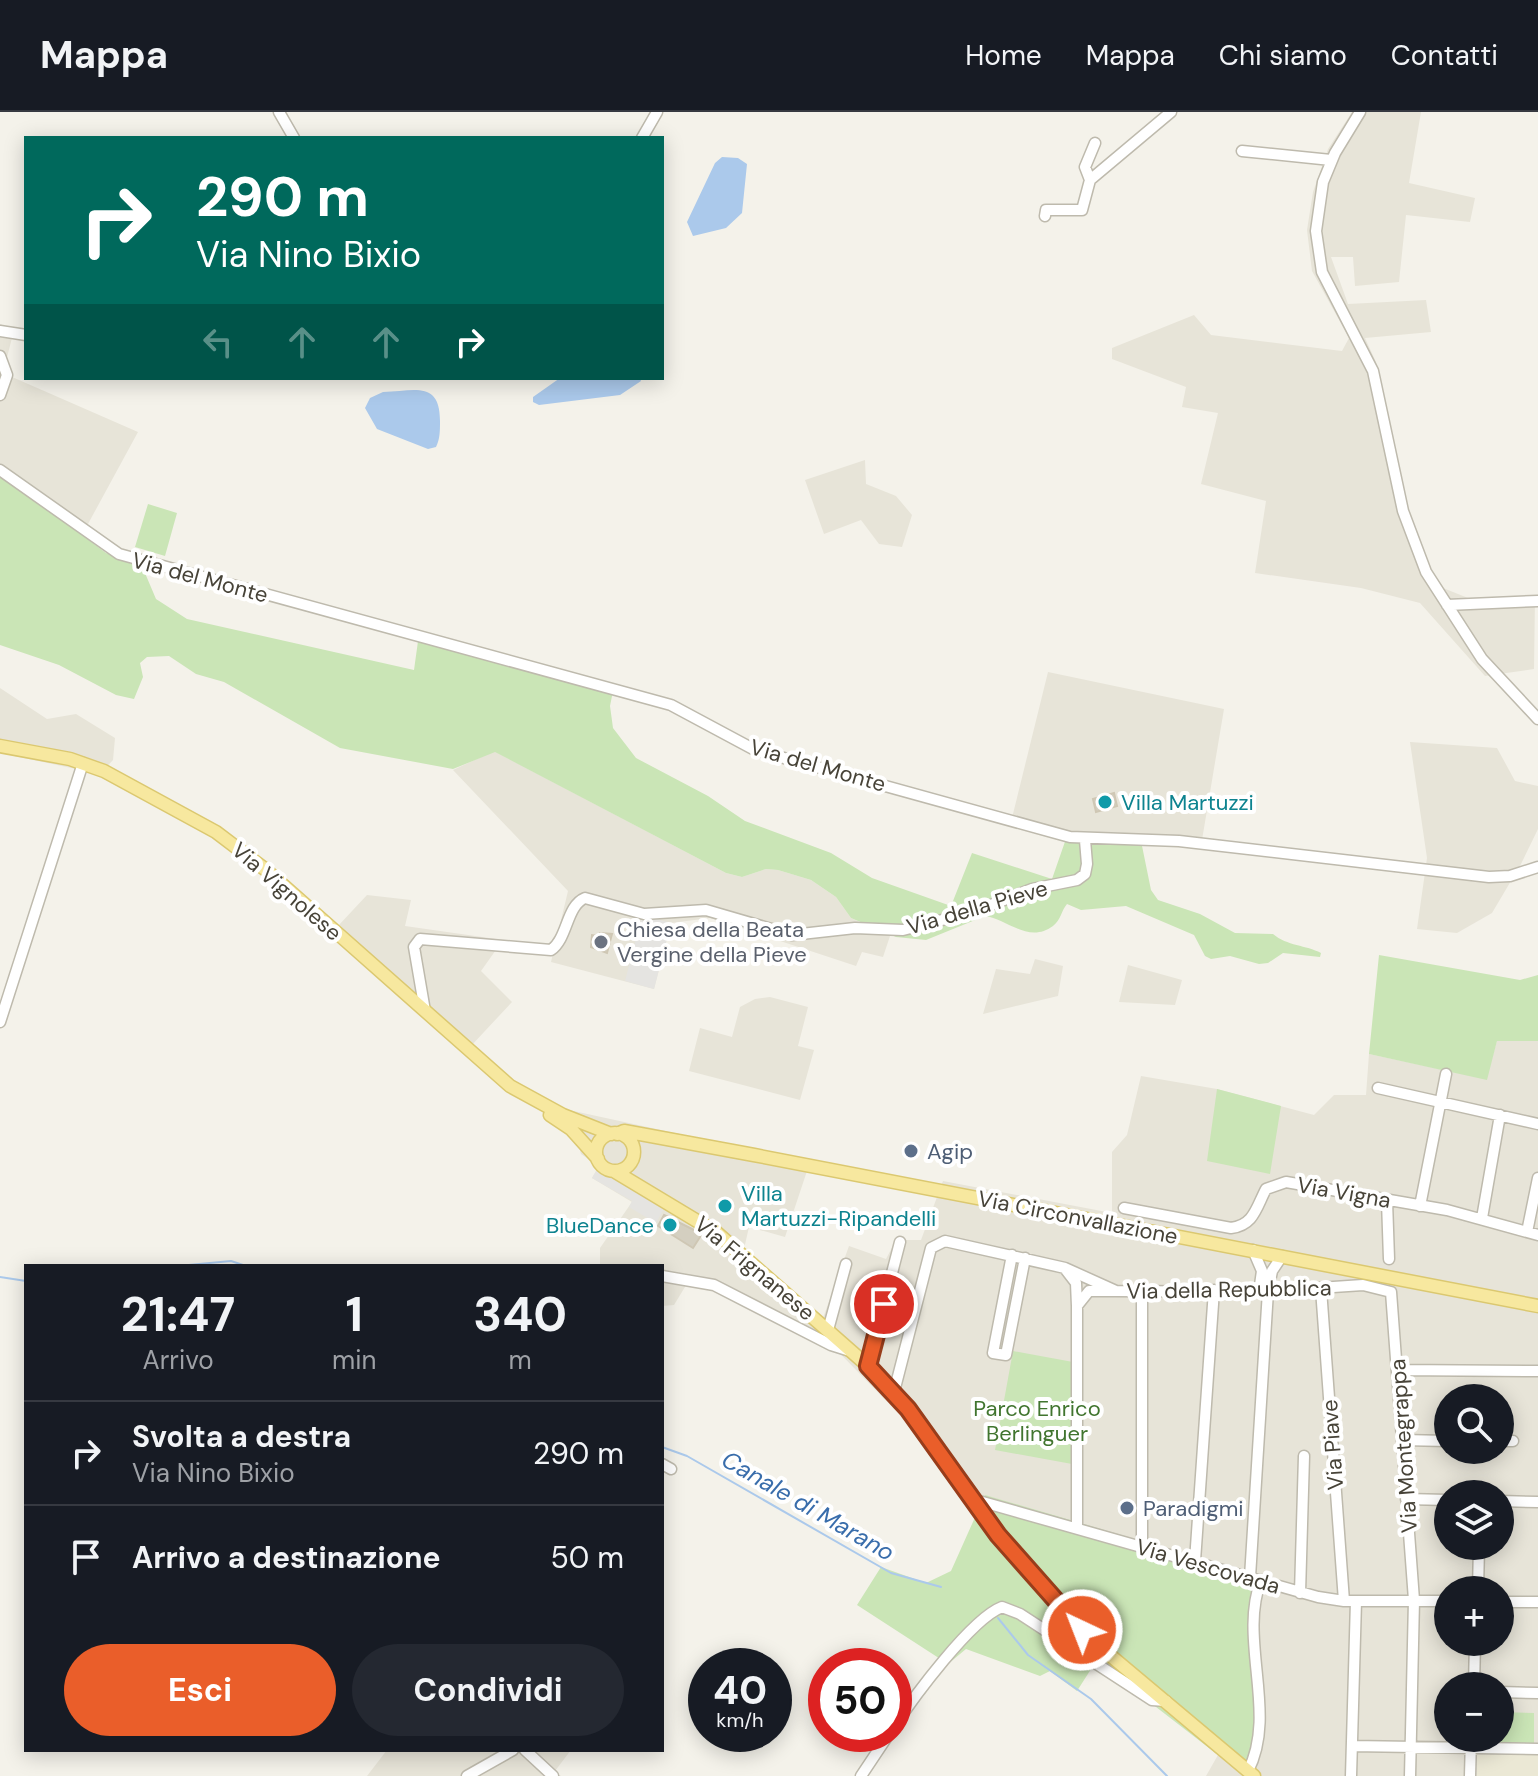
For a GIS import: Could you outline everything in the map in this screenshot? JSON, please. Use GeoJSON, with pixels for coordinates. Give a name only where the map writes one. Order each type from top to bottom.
{"type":"FeatureCollection","features":[{"type":"Feature","properties":{"kind":"main road","name":"Via Vignolese"},"geometry":{"type":"LineString","coordinates":[[0,746],[83,763],[185,813],[238,847],[493,1073],[537,1101]]}},
{"type":"Feature","properties":{"kind":"main road","name":"Via Circonvallazione"},"geometry":{"type":"LineString","coordinates":[[537,1101],[614,1134],[624,1131],[646,1135],[1538,1306]]}},
{"type":"Feature","properties":{"kind":"main road"},"geometry":{"type":"LineString","coordinates":[[537,1101],[571,1129],[603,1167],[614,1171],[630,1164]]}},
{"type":"Feature","properties":{"kind":"main road"},"geometry":{"type":"LineString","coordinates":[[598,1159],[598,1145],[614,1134],[632,1144]]}},
{"type":"Feature","properties":{"kind":"main road"},"geometry":{"type":"LineString","coordinates":[[632,1144],[646,1135]]}},
{"type":"Feature","properties":{"kind":"main road"},"geometry":{"type":"LineString","coordinates":[[632,1144],[630,1164],[642,1187]]}},
{"type":"Feature","properties":{"kind":"main road","name":"Via Frignanese"},"geometry":{"type":"LineString","coordinates":[[614,1171],[717,1233],[868,1366],[894,1392],[1017,1558],[1064,1611],[1251,1774]]}},
{"type":"Feature","properties":{"kind":"street"},"geometry":{"type":"LineString","coordinates":[[279,112],[293,136]]}},
{"type":"Feature","properties":{"kind":"street"},"geometry":{"type":"LineString","coordinates":[[643,136],[657,112]]}},
{"type":"Feature","properties":{"kind":"street"},"geometry":{"type":"LineString","coordinates":[[1045,216],[1046,210],[1053,208],[1082,210],[1090,180],[1171,112]]}},
{"type":"Feature","properties":{"kind":"street"},"geometry":{"type":"LineString","coordinates":[[1360,112],[1331,160],[1319,206],[1319,263],[1332,298],[1373,371],[1411,537],[1426,572],[1482,659],[1538,719]]}},
{"type":"Feature","properties":{"kind":"street"},"geometry":{"type":"LineString","coordinates":[[1090,180],[1085,167],[1095,143]]}},
{"type":"Feature","properties":{"kind":"street"},"geometry":{"type":"LineString","coordinates":[[1242,151],[1331,160]]}},
{"type":"Feature","properties":{"kind":"street"},"geometry":{"type":"LineString","coordinates":[[0,331],[24,335]]}},
{"type":"Feature","properties":{"kind":"street"},"geometry":{"type":"LineString","coordinates":[[0,356],[7,375],[0,395]]}},
{"type":"Feature","properties":{"kind":"street","name":"Via del Monte"},"geometry":{"type":"LineString","coordinates":[[0,470],[119,554],[660,701],[685,710],[755,750],[1085,840],[1179,841],[1489,877],[1510,876],[1538,867]]}},
{"type":"Feature","properties":{"kind":"street"},"geometry":{"type":"LineString","coordinates":[[1447,605],[1538,601]]}},
{"type":"Feature","properties":{"kind":"street"},"geometry":{"type":"LineString","coordinates":[[0,1022],[83,763]]}},
{"type":"Feature","properties":{"kind":"street","name":"Via della Pieve"},"geometry":{"type":"LineString","coordinates":[[426,1013],[414,947],[420,939],[551,950],[559,943],[577,903],[585,898],[644,914],[706,910],[792,935],[855,928],[913,929],[973,912],[1032,889],[1077,880],[1087,867],[1085,840]]}},
{"type":"Feature","properties":{"kind":"street"},"geometry":{"type":"LineString","coordinates":[[1420,1206],[1446,1074]]}},
{"type":"Feature","properties":{"kind":"street"},"geometry":{"type":"LineString","coordinates":[[1378,1088],[1538,1124]]}},
{"type":"Feature","properties":{"kind":"street"},"geometry":{"type":"LineString","coordinates":[[1482,1218],[1500,1115]]}},
{"type":"Feature","properties":{"kind":"street"},"geometry":{"type":"LineString","coordinates":[[1532,1234],[1538,1178]]}},
{"type":"Feature","properties":{"kind":"street","name":"Via Vigna"},"geometry":{"type":"LineString","coordinates":[[1124,1208],[1231,1228],[1245,1226],[1252,1220],[1266,1189],[1286,1182],[1482,1218],[1532,1234]]}},
{"type":"Feature","properties":{"kind":"street"},"geometry":{"type":"LineString","coordinates":[[1387,1201],[1389,1259]]}},
{"type":"Feature","properties":{"kind":"street","name":"Via della Repubblica"},"geometry":{"type":"LineString","coordinates":[[894,1392],[931,1248],[945,1241],[1065,1268],[1116,1291],[1263,1292],[1363,1285],[1391,1292]]}},
{"type":"Feature","properties":{"kind":"street"},"geometry":{"type":"LineString","coordinates":[[868,1366],[900,1242]]}},
{"type":"Feature","properties":{"kind":"street"},"geometry":{"type":"LineString","coordinates":[[1251,1774],[1257,1730],[1253,1609],[1263,1292],[1262,1271],[1253,1250]]}},
{"type":"Feature","properties":{"kind":"street"},"geometry":{"type":"LineString","coordinates":[[1012,1255],[993,1353],[1006,1355],[1025,1258]]}},
{"type":"Feature","properties":{"kind":"street"},"geometry":{"type":"LineString","coordinates":[[1263,1292],[1282,1256]]}},
{"type":"Feature","properties":{"kind":"street"},"geometry":{"type":"LineString","coordinates":[[828,1330],[846,1264]]}},
{"type":"Feature","properties":{"kind":"street"},"geometry":{"type":"LineString","coordinates":[[1065,1268],[1076,1283],[1077,1527]]}},
{"type":"Feature","properties":{"kind":"street"},"geometry":{"type":"LineString","coordinates":[[664,1276],[714,1285],[831,1345],[852,1351]]}},
{"type":"Feature","properties":{"kind":"street","name":"Via Piave"},"geometry":{"type":"LineString","coordinates":[[1321,1289],[1344,1601]]}},
{"type":"Feature","properties":{"kind":"street"},"geometry":{"type":"LineString","coordinates":[[1195,1561],[1214,1290]]}},
{"type":"Feature","properties":{"kind":"street"},"geometry":{"type":"LineString","coordinates":[[1077,1306],[1089,1291],[1116,1291]]}},
{"type":"Feature","properties":{"kind":"street"},"geometry":{"type":"LineString","coordinates":[[1142,1291],[1142,1546]]}},
{"type":"Feature","properties":{"kind":"street","name":"Via Montegrappa"},"geometry":{"type":"LineString","coordinates":[[1391,1292],[1414,1600],[1410,1776]]}},
{"type":"Feature","properties":{"kind":"street"},"geometry":{"type":"LineString","coordinates":[[1397,1370],[1538,1371]]}},
{"type":"Feature","properties":{"kind":"street"},"geometry":{"type":"LineString","coordinates":[[1402,1440],[1434,1441]]}},
{"type":"Feature","properties":{"kind":"street"},"geometry":{"type":"LineString","coordinates":[[1300,1593],[1304,1456]]}},
{"type":"Feature","properties":{"kind":"street","name":"Via Vescovada"},"geometry":{"type":"LineString","coordinates":[[972,1499],[1300,1593],[1344,1601],[1434,1601]]}},
{"type":"Feature","properties":{"kind":"street"},"geometry":{"type":"LineString","coordinates":[[1406,1499],[1434,1500]]}},
{"type":"Feature","properties":{"kind":"street"},"geometry":{"type":"LineString","coordinates":[[1514,1501],[1538,1502]]}},
{"type":"Feature","properties":{"kind":"street"},"geometry":{"type":"LineString","coordinates":[[1351,1776],[1356,1601]]}},
{"type":"Feature","properties":{"kind":"street"},"geometry":{"type":"LineString","coordinates":[[1514,1602],[1538,1602]]}},
{"type":"Feature","properties":{"kind":"street"},"geometry":{"type":"LineString","coordinates":[[912,1699],[980,1622],[1002,1607],[1020,1614],[1152,1700],[1166,1701]]}},
{"type":"Feature","properties":{"kind":"street"},"geometry":{"type":"LineString","coordinates":[[1514,1692],[1538,1693]]}},
{"type":"Feature","properties":{"kind":"street"},"geometry":{"type":"LineString","coordinates":[[1352,1746],[1434,1745]]}},
{"type":"Feature","properties":{"kind":"street"},"geometry":{"type":"LineString","coordinates":[[1514,1747],[1538,1749]]}},
{"type":"Feature","properties":{"kind":"street"},"geometry":{"type":"LineString","coordinates":[[467,1776],[509,1752]]}},
{"type":"Feature","properties":{"kind":"street"},"geometry":{"type":"LineString","coordinates":[[527,1752],[553,1776]]}},
{"type":"Feature","properties":{"kind":"street"},"geometry":{"type":"LineString","coordinates":[[861,1776],[877,1752]]}},
{"type":"Feature","properties":{"kind":"street"},"geometry":{"type":"LineString","coordinates":[[1470,1776],[1471,1752]]}},
{"type":"Feature","properties":{"kind":"shaded area"},"geometry":{"type":"Polygon","coordinates":[[[1352,112],[1421,112],[1409,183],[1475,198],[1470,222],[1406,215],[1399,282],[1355,286],[1353,257],[1331,257],[1348,304],[1426,300],[1431,332],[1365,338],[1376,362],[1409,520],[1425,562],[1443,588],[1468,598],[1535,597],[1534,669],[1485,676],[1420,603],[1361,588],[1255,573],[1266,501],[1201,484],[1218,413],[1182,407],[1186,387],[1112,359],[1112,348],[1194,315],[1211,335],[1342,351],[1349,338],[1312,271],[1307,230],[1313,192],[1328,149],[1352,112]]]}},
{"type":"Feature","properties":{"kind":"shaded area"},"geometry":{"type":"Polygon","coordinates":[[[0,324],[14,330],[3,373],[138,432],[82,535],[0,473],[0,324]]]}},
{"type":"Feature","properties":{"kind":"shaded area"},"geometry":{"type":"Polygon","coordinates":[[[865,460],[866,484],[896,496],[912,515],[902,547],[879,544],[861,520],[824,534],[805,480],[865,460]]]}},
{"type":"Feature","properties":{"kind":"shaded area"},"geometry":{"type":"Polygon","coordinates":[[[1048,672],[1224,709],[1202,840],[1068,833],[1012,818],[1048,672]]]}},
{"type":"Feature","properties":{"kind":"shaded area"},"geometry":{"type":"Polygon","coordinates":[[[0,688],[47,719],[76,714],[115,738],[113,760],[100,774],[0,753],[0,688]]]}},
{"type":"Feature","properties":{"kind":"shaded area"},"geometry":{"type":"Polygon","coordinates":[[[1410,742],[1497,748],[1515,781],[1538,786],[1538,829],[1521,864],[1492,913],[1457,933],[1417,929],[1427,858],[1410,742]]]}},
{"type":"Feature","properties":{"kind":"shaded area"},"geometry":{"type":"Polygon","coordinates":[[[494,751],[726,873],[742,877],[766,869],[811,880],[836,897],[851,918],[890,936],[883,957],[862,952],[856,966],[710,918],[671,923],[654,989],[551,962],[568,891],[453,770],[494,751]]]}},
{"type":"Feature","properties":{"kind":"shaded area"},"geometry":{"type":"Polygon","coordinates":[[[367,895],[411,900],[405,926],[503,940],[481,971],[512,1002],[471,1046],[338,926],[367,895]]]}},
{"type":"Feature","properties":{"kind":"shaded area"},"geometry":{"type":"Polygon","coordinates":[[[642,915],[671,923],[654,989],[625,981],[642,915]]]}},
{"type":"Feature","properties":{"kind":"shaded area"},"geometry":{"type":"Polygon","coordinates":[[[1035,959],[1063,966],[1058,996],[983,1014],[996,969],[1030,974],[1035,959]]]}},
{"type":"Feature","properties":{"kind":"shaded area"},"geometry":{"type":"Polygon","coordinates":[[[1128,965],[1182,980],[1175,1005],[1119,1002],[1128,965]]]}},
{"type":"Feature","properties":{"kind":"shaded area"},"geometry":{"type":"Polygon","coordinates":[[[770,997],[808,1007],[798,1046],[814,1050],[800,1100],[689,1071],[700,1028],[732,1037],[740,1007],[755,999],[770,997]]]}},
{"type":"Feature","properties":{"kind":"shaded area"},"geometry":{"type":"Polygon","coordinates":[[[1497,1041],[1538,1041],[1538,1776],[1206,1776],[1218,1755],[1249,1771],[985,1495],[973,1515],[899,1414],[819,1332],[815,1339],[716,1287],[688,1282],[674,1305],[664,1306],[664,1264],[600,1264],[600,1248],[632,1202],[592,1178],[599,1166],[581,1154],[569,1110],[753,1150],[811,1159],[785,1237],[749,1227],[744,1249],[823,1318],[849,1246],[886,1259],[896,1240],[921,1240],[943,1181],[1112,1213],[1112,1152],[1127,1135],[1141,1076],[1217,1089],[1314,1115],[1334,1095],[1366,1095],[1369,1054],[1486,1079],[1497,1041]]]}},
{"type":"Feature","properties":{"kind":"shaded area"},"geometry":{"type":"Polygon","coordinates":[[[599,1166],[666,1205],[656,1223],[629,1207],[632,1201],[592,1178],[599,1166]]]}},
{"type":"Feature","properties":{"kind":"shaded area"},"geometry":{"type":"Polygon","coordinates":[[[385,1752],[569,1752],[555,1771],[561,1776],[367,1776],[385,1752]]]}},
{"type":"Feature","properties":{"kind":"shaded area"},"geometry":{"type":"Polygon","coordinates":[[[1477,1755],[1538,1755],[1538,1776],[1477,1776],[1477,1755]]]}},
{"type":"Feature","properties":{"kind":"green space"},"geometry":{"type":"Polygon","coordinates":[[[0,473],[106,553],[142,566],[156,599],[187,619],[414,670],[419,634],[613,691],[610,706],[613,728],[636,758],[708,796],[745,821],[831,853],[872,878],[951,906],[972,853],[1052,879],[1068,833],[1140,836],[1151,890],[1158,900],[1200,914],[1235,933],[1273,934],[1284,941],[1321,953],[1320,957],[1283,953],[1268,963],[1259,964],[1230,956],[1211,959],[1205,956],[1194,935],[1126,906],[1081,910],[1067,904],[1056,924],[1044,931],[1027,932],[985,916],[926,940],[896,937],[851,918],[836,897],[811,880],[766,869],[742,877],[726,873],[495,752],[453,769],[340,748],[224,682],[196,674],[169,656],[147,657],[140,663],[143,677],[134,699],[116,695],[59,665],[0,645],[0,473]]]}},
{"type":"Feature","properties":{"kind":"green space"},"geometry":{"type":"Polygon","coordinates":[[[148,504],[177,513],[165,556],[135,547],[148,504]]]}},
{"type":"Feature","properties":{"kind":"green space"},"geometry":{"type":"Polygon","coordinates":[[[1379,955],[1520,980],[1538,975],[1538,1041],[1497,1041],[1487,1080],[1369,1054],[1379,955]]]}},
{"type":"Feature","properties":{"kind":"green space"},"geometry":{"type":"Polygon","coordinates":[[[1217,1089],[1281,1106],[1270,1174],[1207,1161],[1217,1089]]]}},
{"type":"Feature","properties":{"kind":"green space","name":"Parco Enrico Berlinguer"},"geometry":{"type":"Polygon","coordinates":[[[1013,1351],[1073,1362],[1072,1464],[995,1450],[1013,1351]]]}},
{"type":"Feature","properties":{"kind":"green space"},"geometry":{"type":"Polygon","coordinates":[[[985,1495],[1251,1573],[1260,1727],[1249,1771],[1218,1755],[1147,1700],[1093,1666],[1077,1691],[1050,1671],[1040,1676],[966,1649],[948,1664],[857,1605],[881,1567],[926,1583],[951,1571],[985,1495]]]}},
{"type":"Feature","properties":{"kind":"green space"},"geometry":{"type":"Polygon","coordinates":[[[1514,1712],[1534,1713],[1534,1744],[1514,1744],[1514,1712]]]}},
{"type":"Feature","properties":{"kind":"water"},"geometry":{"type":"Polygon","coordinates":[[[722,157],[738,158],[747,164],[742,213],[726,228],[693,236],[687,222],[715,163],[722,157]]]}},
{"type":"Feature","properties":{"kind":"water"},"geometry":{"type":"Polygon","coordinates":[[[557,380],[641,381],[620,395],[539,405],[533,402],[533,397],[557,380]]]}},
{"type":"Feature","properties":{"kind":"water"},"geometry":{"type":"Polygon","coordinates":[[[423,391],[435,399],[440,421],[436,447],[428,449],[377,429],[365,408],[370,398],[383,392],[423,391]]]}},
{"type":"Feature","properties":{"kind":"building","name":"Villa Martuzzi"},"geometry":{"type":"Polygon","coordinates":[[[1114,793],[1117,806],[1096,812],[1093,799],[1114,793]]]}},
{"type":"Feature","properties":{"kind":"building","name":"Chiesa della Beata Vergine della Pieve"},"geometry":{"type":"Polygon","coordinates":[[[600,933],[612,934],[607,953],[591,947],[592,935],[600,936],[600,933]]]}},
{"type":"Feature","properties":{"kind":"building"},"geometry":{"type":"Polygon","coordinates":[[[664,1215],[702,1234],[693,1248],[658,1226],[664,1215]]]}},
{"type":"Feature","properties":{"kind":"waterway","name":"Canale di Marano"},"geometry":{"type":"LineString","coordinates":[[199,1264],[231,1261],[240,1264]]}},
{"type":"Feature","properties":{"kind":"waterway","name":"Canale di Marano"},"geometry":{"type":"LineString","coordinates":[[0,1277],[24,1281]]}},
{"type":"Feature","properties":{"kind":"waterway","name":"Canale di Marano"},"geometry":{"type":"LineString","coordinates":[[664,1448],[687,1456],[891,1573],[941,1587]]}},
{"type":"Feature","properties":{"kind":"waterway","name":"Canale di Marano"},"geometry":{"type":"LineString","coordinates":[[998,1618],[1028,1655],[1091,1699],[1167,1776]]}},
{"type":"Feature","properties":{"kind":"place","name":"Villa Martuzzi"},"geometry":{"type":"Point","coordinates":[1105,802]}},
{"type":"Feature","properties":{"kind":"place","name":"Chiesa della Beata Vergine della Pieve"},"geometry":{"type":"Point","coordinates":[601,942]}},
{"type":"Feature","properties":{"kind":"place","name":"Agip"},"geometry":{"type":"Point","coordinates":[911,1151]}},
{"type":"Feature","properties":{"kind":"place","name":"Villa Martuzzi-Ripandelli"},"geometry":{"type":"Point","coordinates":[725,1206]}},
{"type":"Feature","properties":{"kind":"place","name":"BlueDance"},"geometry":{"type":"Point","coordinates":[670,1225]}},
{"type":"Feature","properties":{"kind":"place","name":"Paradigmi"},"geometry":{"type":"Point","coordinates":[1127,1508]}},
{"type":"Feature","properties":{"kind":"route"},"geometry":{"type":"LineString","coordinates":[[884,1304],[868,1366],[908,1409],[998,1535],[1082,1630]]}}]}
